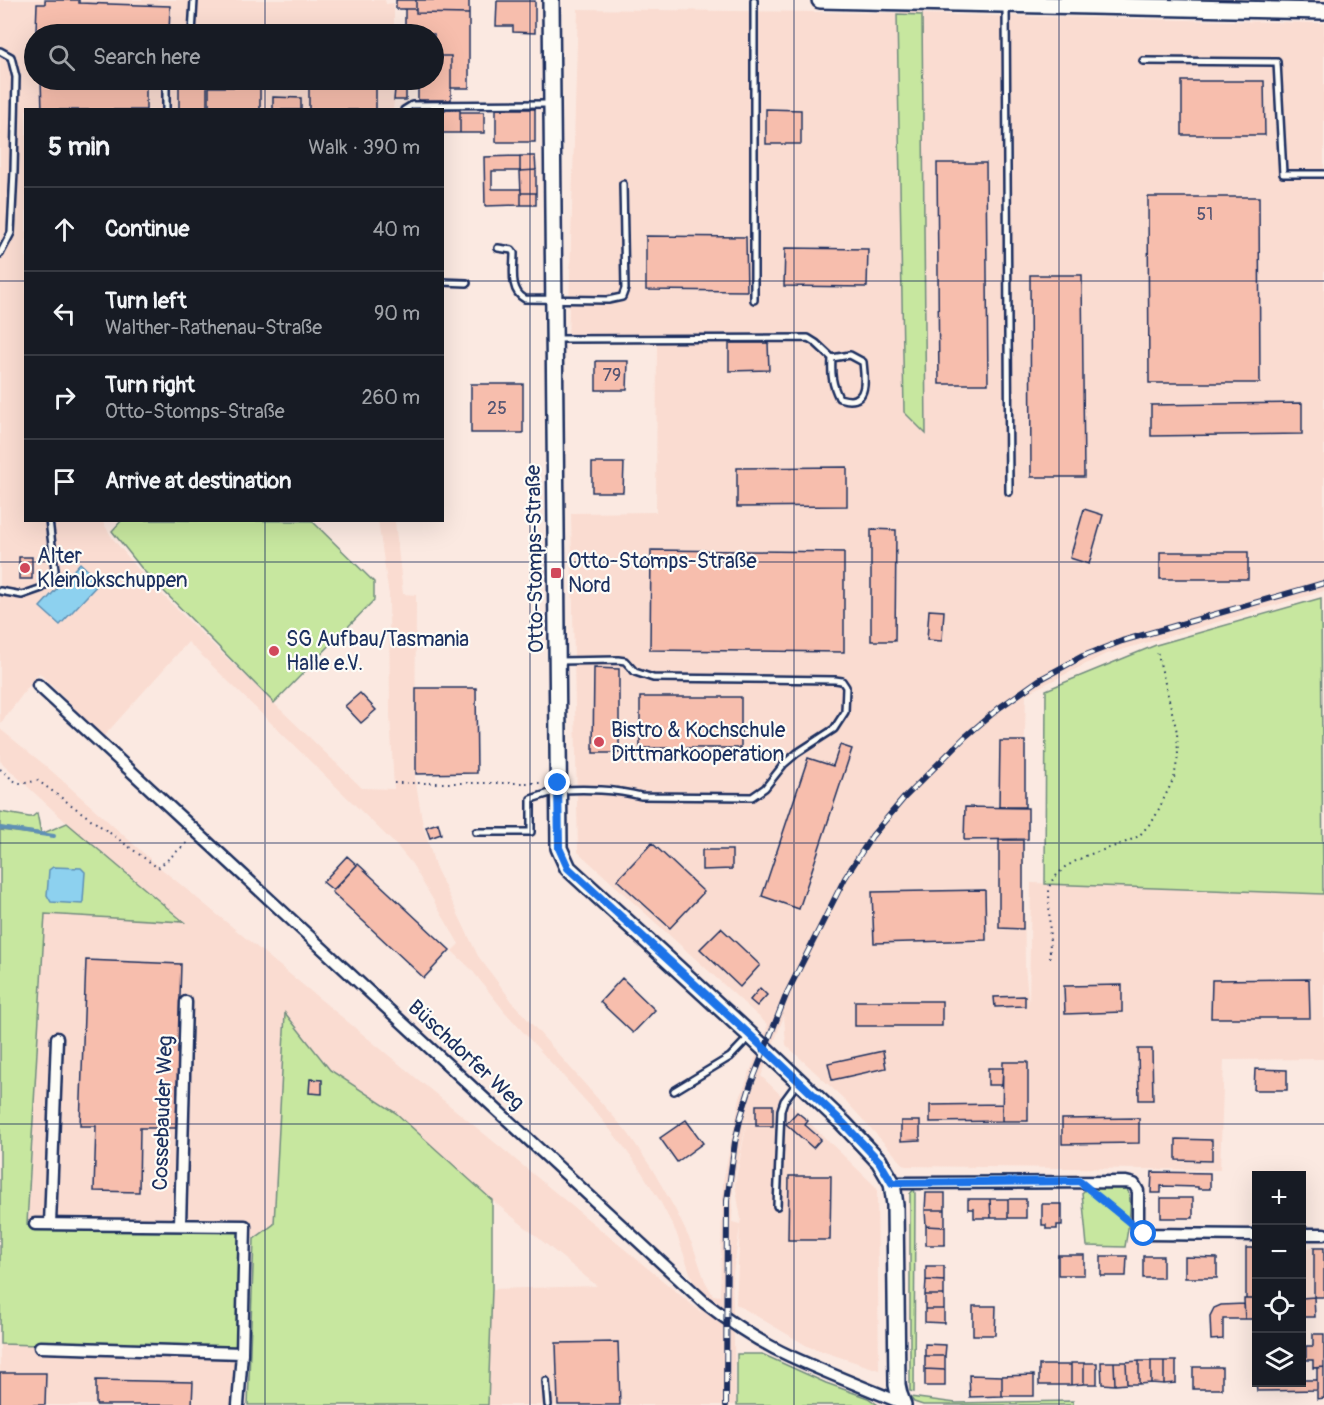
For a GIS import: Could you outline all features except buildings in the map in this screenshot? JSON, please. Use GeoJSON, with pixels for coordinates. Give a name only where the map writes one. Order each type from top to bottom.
{"type":"FeatureCollection","features":[{"type":"Feature","properties":{"kind":"street","name":"Otto-Stomps-Straße"},"geometry":{"type":"LineString","coordinates":[[551,0],[559,848],[568,868],[799,1081],[879,1161],[892,1183],[895,1205],[897,1385],[902,1404]]}},
{"type":"Feature","properties":{"kind":"street"},"geometry":{"type":"LineString","coordinates":[[820,0],[1006,4],[1229,4],[1324,10]]}},
{"type":"Feature","properties":{"kind":"street","name":"Büschdorfer Weg"},"geometry":{"type":"LineString","coordinates":[[38,685],[704,1302],[751,1335],[790,1356],[902,1404]]}},
{"type":"Feature","properties":{"kind":"street","name":"Cossebauder Weg"},"geometry":{"type":"LineString","coordinates":[[180,1225],[186,1002]]}},
{"type":"Feature","properties":{"kind":"street"},"geometry":{"type":"LineString","coordinates":[[50,1224],[57,1038]]}},
{"type":"Feature","properties":{"kind":"street"},"geometry":{"type":"LineString","coordinates":[[892,1183],[1126,1182],[1134,1184],[1138,1191],[1138,1230],[1144,1234],[1252,1234]]}},
{"type":"Feature","properties":{"kind":"street"},"geometry":{"type":"LineString","coordinates":[[35,1224],[245,1226],[242,1353],[238,1405]]}},
{"type":"Feature","properties":{"kind":"street"},"geometry":{"type":"LineString","coordinates":[[1306,1234],[1324,1234]]}},
{"type":"Feature","properties":{"kind":"street"},"geometry":{"type":"LineString","coordinates":[[40,1347],[242,1353]]}},
{"type":"Feature","properties":{"kind":"lane"},"geometry":{"type":"LineString","coordinates":[[193,24],[194,0]]}},
{"type":"Feature","properties":{"kind":"lane"},"geometry":{"type":"LineString","coordinates":[[754,0],[754,300]]}},
{"type":"Feature","properties":{"kind":"lane"},"geometry":{"type":"LineString","coordinates":[[1006,4],[1009,492]]}},
{"type":"Feature","properties":{"kind":"lane"},"geometry":{"type":"LineString","coordinates":[[0,51],[11,57],[16,77],[11,233],[0,254]]}},
{"type":"Feature","properties":{"kind":"lane"},"geometry":{"type":"LineString","coordinates":[[1143,61],[1277,62],[1283,174],[1324,174]]}},
{"type":"Feature","properties":{"kind":"lane"},"geometry":{"type":"LineString","coordinates":[[166,90],[166,108]]}},
{"type":"Feature","properties":{"kind":"lane"},"geometry":{"type":"LineString","coordinates":[[407,108],[412,105],[552,104]]}},
{"type":"Feature","properties":{"kind":"lane"},"geometry":{"type":"LineString","coordinates":[[498,248],[512,250],[514,253],[514,284],[521,297],[531,300],[608,300],[622,297],[625,289],[623,184]]}},
{"type":"Feature","properties":{"kind":"lane"},"geometry":{"type":"LineString","coordinates":[[444,282],[467,282]]}},
{"type":"Feature","properties":{"kind":"lane"},"geometry":{"type":"LineString","coordinates":[[554,339],[808,338],[832,358]]}},
{"type":"Feature","properties":{"kind":"lane"},"geometry":{"type":"LineString","coordinates":[[850,355],[863,362],[864,388],[859,398],[851,401],[839,398],[833,387],[832,358],[850,355]]}},
{"type":"Feature","properties":{"kind":"lane"},"geometry":{"type":"LineString","coordinates":[[0,591],[22,595],[42,588],[55,570],[49,522]]}},
{"type":"Feature","properties":{"kind":"lane"},"geometry":{"type":"LineString","coordinates":[[476,832],[531,832],[531,799],[558,789],[601,789],[641,796],[752,797],[765,788],[784,764],[797,753],[834,729],[845,711],[846,687],[842,681],[653,678],[635,672],[625,661],[557,661]]}},
{"type":"Feature","properties":{"kind":"lane"},"geometry":{"type":"LineString","coordinates":[[674,1091],[730,1057],[750,1035]]}},
{"type":"Feature","properties":{"kind":"lane"},"geometry":{"type":"LineString","coordinates":[[777,1206],[782,1110],[784,1101],[799,1081]]}},
{"type":"Feature","properties":{"kind":"lane"},"geometry":{"type":"LineString","coordinates":[[546,1381],[548,1405]]}},
{"type":"Feature","properties":{"kind":"path"},"geometry":{"type":"LineString","coordinates":[[1050,958],[1049,887],[1053,879],[1065,867],[1084,856],[1139,836],[1154,819],[1174,778],[1178,756],[1177,732],[1157,651]]}},
{"type":"Feature","properties":{"kind":"path"},"geometry":{"type":"LineString","coordinates":[[0,769],[17,783],[25,784],[37,780],[158,868],[198,833]]}},
{"type":"Feature","properties":{"kind":"path"},"geometry":{"type":"LineString","coordinates":[[394,783],[558,789]]}},
{"type":"Feature","properties":{"kind":"path"},"geometry":{"type":"LineString","coordinates":[[1079,1181],[1138,1230]]}},
{"type":"Feature","properties":{"kind":"shaded area"},"geometry":{"type":"Polygon","coordinates":[[[0,0],[385,0],[386,4],[394,3],[394,24],[24,24],[24,90],[394,90],[394,100],[393,108],[24,108],[24,522],[103,522],[113,539],[145,577],[362,788],[394,789],[390,714],[389,595],[378,522],[395,522],[403,594],[416,595],[415,777],[422,820],[435,866],[478,956],[514,1004],[628,1133],[675,1209],[693,1246],[705,1281],[713,1295],[720,1296],[723,1182],[740,1098],[768,1025],[578,852],[571,513],[657,512],[657,343],[568,342],[578,9],[900,13],[901,0],[919,0],[919,14],[1324,23],[1324,591],[1104,655],[1026,694],[1023,807],[1025,967],[1029,1005],[1031,883],[1324,891],[1324,1059],[1224,1060],[1220,1170],[905,1166],[845,1100],[786,1045],[784,1016],[761,1076],[877,1188],[879,1370],[809,1347],[736,1304],[740,1227],[732,1280],[736,1405],[488,1405],[492,1289],[597,1286],[492,1200],[395,1113],[330,1070],[286,1014],[274,1224],[254,1238],[246,1240],[247,1224],[28,1222],[45,914],[183,922],[67,823],[0,761],[0,729],[46,766],[158,866],[701,1312],[676,1232],[641,1171],[594,1110],[505,1012],[471,969],[452,951],[459,944],[412,864],[397,846],[188,642],[103,737],[39,673],[0,724],[0,0]],[[750,1106],[733,1186],[732,1222],[740,1224],[735,1184],[750,1106]]]}},
{"type":"Feature","properties":{"kind":"shaded area"},"geometry":{"type":"Polygon","coordinates":[[[0,1224],[243,1242],[233,1405],[0,1405],[0,1224]]]}},
{"type":"Feature","properties":{"kind":"shaded area"},"geometry":{"type":"Polygon","coordinates":[[[1306,1248],[1324,1248],[1324,1297],[1306,1297],[1306,1248]]]}},
{"type":"Feature","properties":{"kind":"green space"},"geometry":{"type":"Polygon","coordinates":[[[897,14],[922,15],[926,434],[904,412],[897,14]]]}},
{"type":"Feature","properties":{"kind":"green space","name":"SG Aufbau/Tasmania Halle e.V."},"geometry":{"type":"Polygon","coordinates":[[[120,522],[313,522],[374,582],[374,600],[274,703],[143,570],[112,531],[120,522]]]}},
{"type":"Feature","properties":{"kind":"green space"},"geometry":{"type":"Polygon","coordinates":[[[1321,598],[1323,894],[1045,884],[1046,690],[1156,645],[1321,598]]]}},
{"type":"Feature","properties":{"kind":"green space"},"geometry":{"type":"Polygon","coordinates":[[[0,812],[29,817],[37,813],[41,833],[0,827],[0,812]]]}},
{"type":"Feature","properties":{"kind":"green space"},"geometry":{"type":"Polygon","coordinates":[[[67,823],[184,922],[45,914],[27,1224],[243,1228],[240,1350],[0,1344],[0,830],[39,835],[67,823]]]}},
{"type":"Feature","properties":{"kind":"green space"},"geometry":{"type":"Polygon","coordinates":[[[285,1013],[330,1070],[396,1113],[492,1200],[488,1405],[248,1405],[254,1239],[274,1224],[285,1013]]]}},
{"type":"Feature","properties":{"kind":"green space"},"geometry":{"type":"Polygon","coordinates":[[[1088,1187],[1126,1188],[1129,1193],[1130,1208],[1125,1247],[1087,1246],[1082,1193],[1088,1187]]]}},
{"type":"Feature","properties":{"kind":"green space"},"geometry":{"type":"Polygon","coordinates":[[[914,1189],[914,1392],[910,1391],[910,1194],[914,1189]]]}},
{"type":"Feature","properties":{"kind":"green space"},"geometry":{"type":"Polygon","coordinates":[[[737,1354],[762,1354],[826,1383],[868,1398],[878,1405],[737,1405],[737,1354]]]}},
{"type":"Feature","properties":{"kind":"green space"},"geometry":{"type":"Polygon","coordinates":[[[910,1397],[956,1403],[1073,1401],[1073,1405],[923,1405],[914,1402],[910,1397]]]}},
{"type":"Feature","properties":{"kind":"water"},"geometry":{"type":"Polygon","coordinates":[[[80,563],[100,582],[60,625],[40,607],[80,563]]]}},
{"type":"Feature","properties":{"kind":"water"},"geometry":{"type":"Polygon","coordinates":[[[53,867],[81,868],[85,872],[82,904],[51,902],[47,895],[49,870],[53,867]]]}},
{"type":"Feature","properties":{"kind":"waterway"},"geometry":{"type":"LineString","coordinates":[[0,828],[54,836]]}},
{"type":"Feature","properties":{"kind":"railway"},"geometry":{"type":"LineString","coordinates":[[726,1405],[727,1201],[741,1116],[751,1084],[787,993],[845,878],[872,836],[904,798],[965,737],[999,708],[1039,680],[1083,656],[1122,641],[1324,583]]}},
{"type":"Feature","properties":{"kind":"place","name":"Alter Kleinlokschuppen"},"geometry":{"type":"Point","coordinates":[25,568]}},
{"type":"Feature","properties":{"kind":"place","name":"Otto-Stomps-Straße Nord"},"geometry":{"type":"Point","coordinates":[556,573]}},
{"type":"Feature","properties":{"kind":"place","name":"SG Aufbau/Tasmania Halle e.V."},"geometry":{"type":"Point","coordinates":[274,651]}},
{"type":"Feature","properties":{"kind":"place","name":"Bistro & Kochschule Dittmarkooperation"},"geometry":{"type":"Point","coordinates":[599,742]}},
{"type":"Feature","properties":{"kind":"route"},"geometry":{"type":"LineString","coordinates":[[558,783],[559,848],[568,868],[843,1123],[879,1161],[892,1183],[1079,1181],[1144,1234]]}}]}
